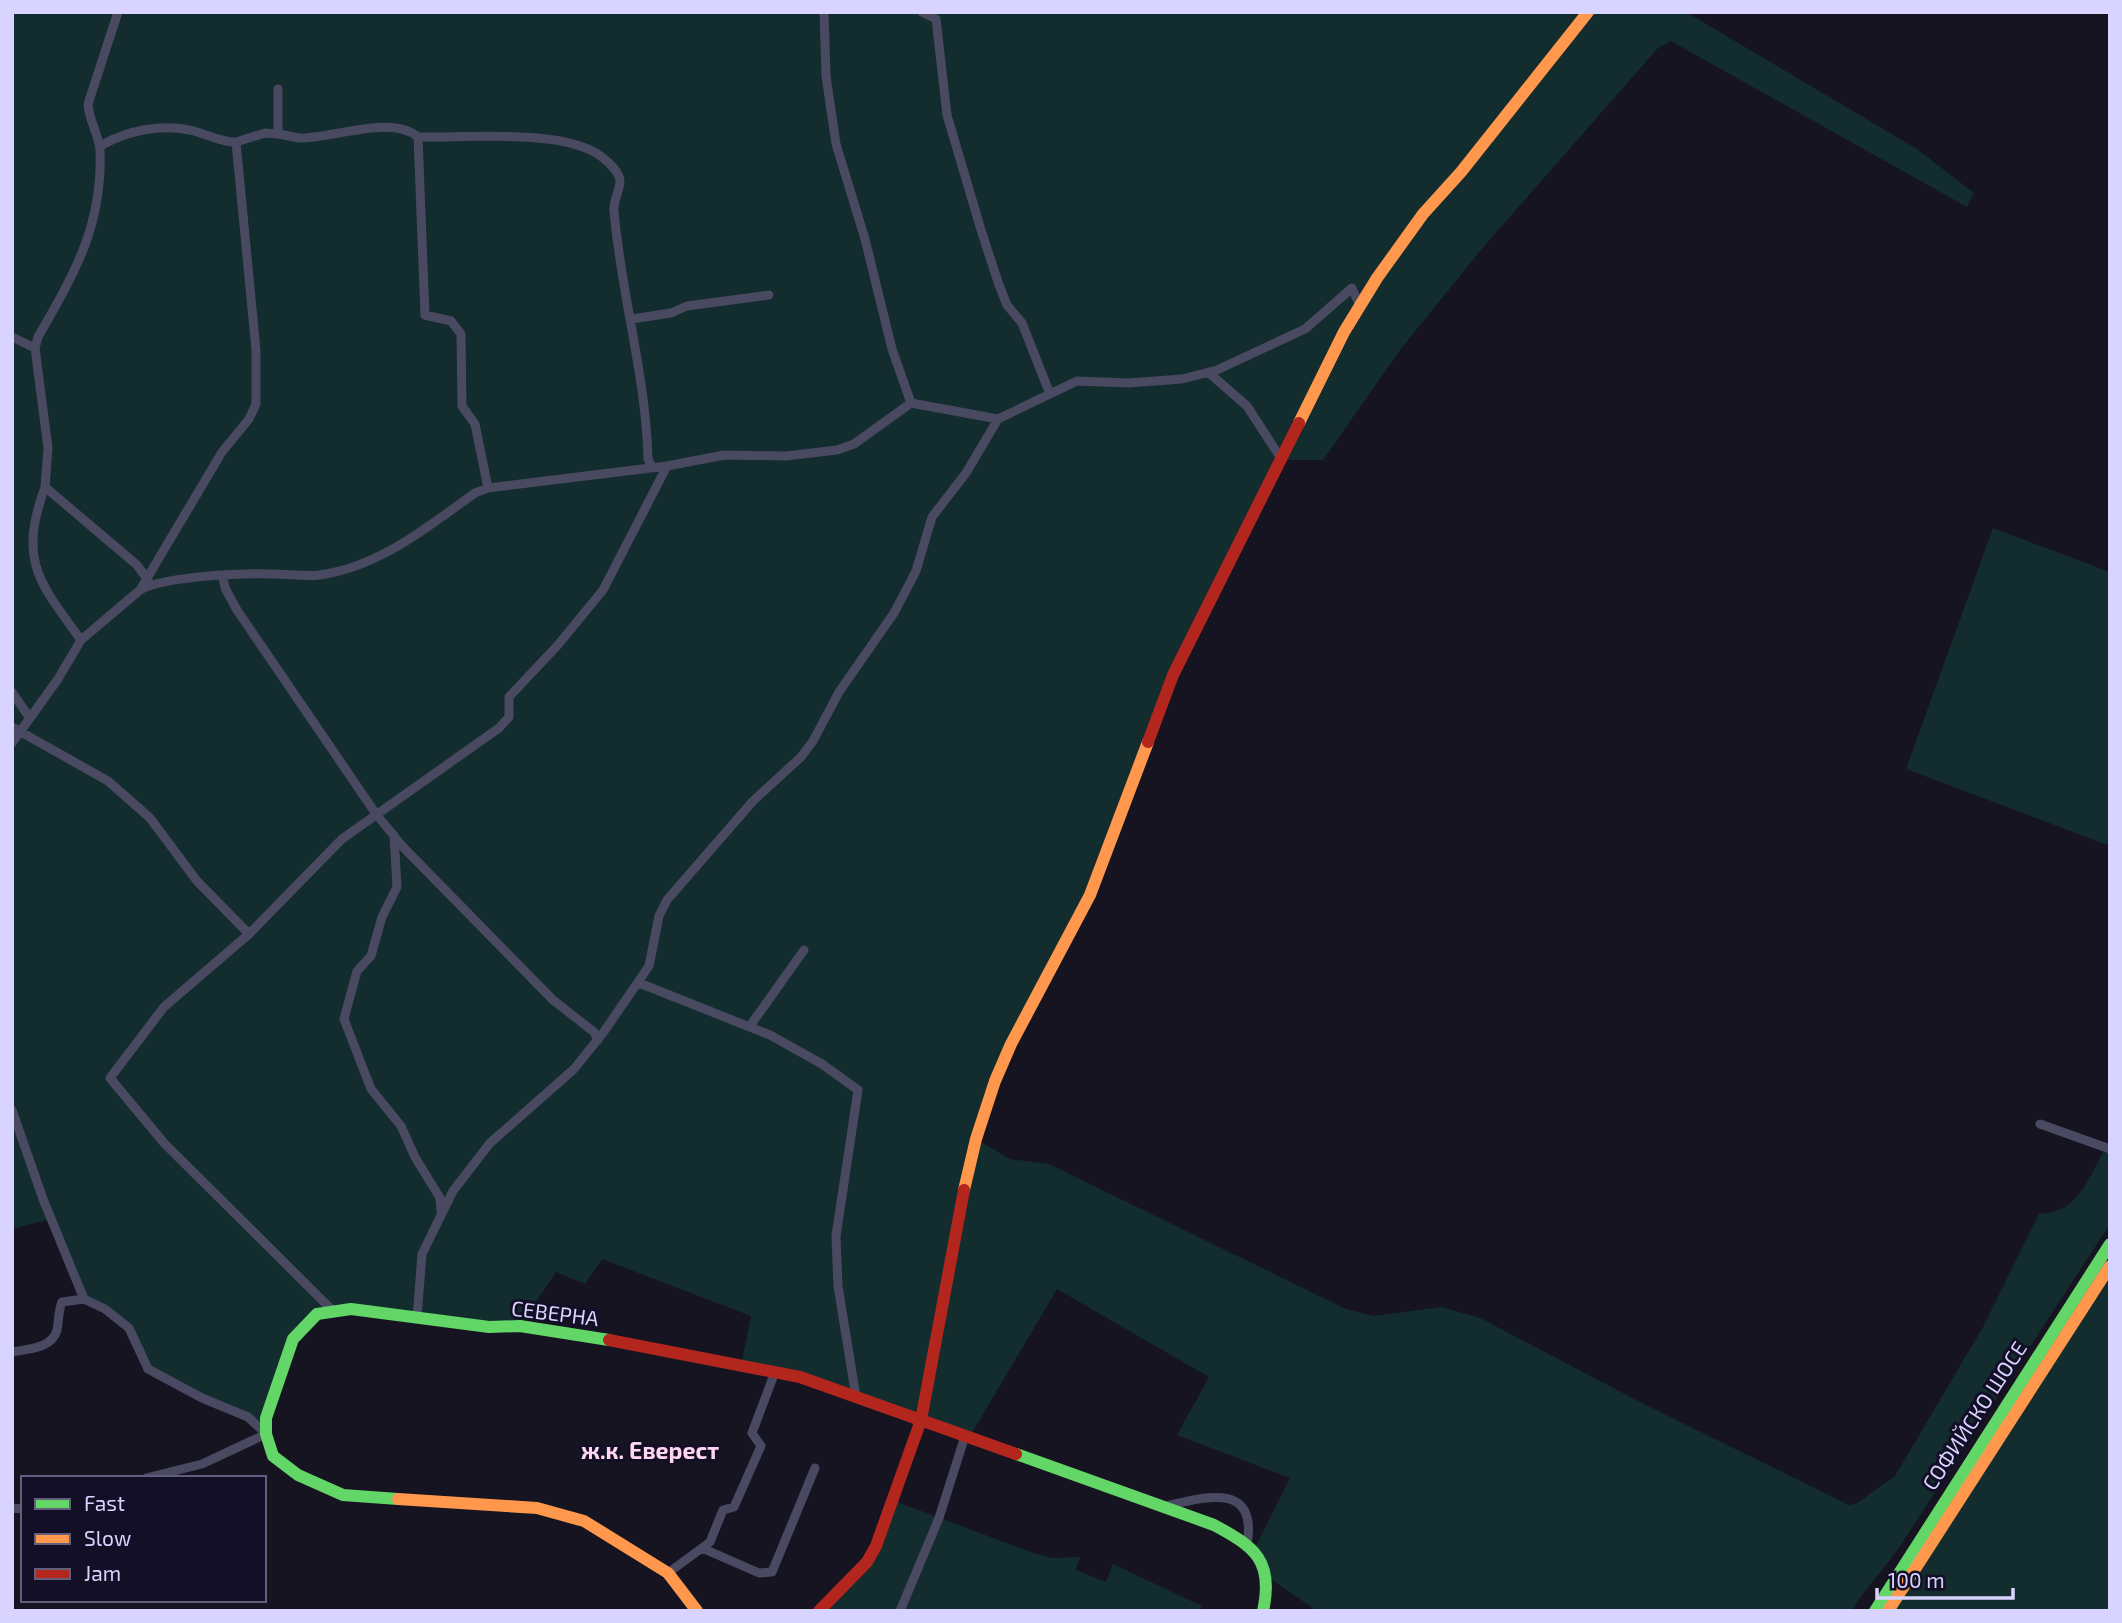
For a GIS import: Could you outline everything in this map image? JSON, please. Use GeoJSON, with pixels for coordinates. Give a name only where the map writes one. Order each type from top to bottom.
{"type":"FeatureCollection","features":[{"type":"Feature","properties":{"kind":"street"},"geometry":{"type":"LineString","coordinates":[[81,640],[44,589],[34,566],[33,535],[45,487],[48,448],[35,348],[38,337],[90,239],[100,169],[100,146],[89,118],[88,104],[118,12]]}},
{"type":"Feature","properties":{"kind":"street"},"geometry":{"type":"LineString","coordinates":[[824,12],[827,76],[836,144],[865,239],[891,349],[911,403]]}},
{"type":"Feature","properties":{"kind":"street"},"geometry":{"type":"LineString","coordinates":[[922,12],[936,19],[947,115],[992,264],[1007,305],[1022,323],[1050,394]]}},
{"type":"Feature","properties":{"kind":"street"},"geometry":{"type":"LineString","coordinates":[[819,1611],[867,1562],[876,1546],[921,1420],[964,1184],[995,1081],[1011,1044],[1090,895],[1173,675],[1360,306],[1423,214],[1469,163],[1588,12]]}},
{"type":"Feature","properties":{"kind":"street"},"geometry":{"type":"LineString","coordinates":[[278,89],[278,134]]}},
{"type":"Feature","properties":{"kind":"street"},"geometry":{"type":"LineString","coordinates":[[100,146],[110,140],[161,126],[236,142],[265,133],[301,138],[340,130],[404,128],[418,137],[480,136],[568,142],[597,153],[617,172],[620,181],[614,209],[652,467]]}},
{"type":"Feature","properties":{"kind":"street"},"geometry":{"type":"LineString","coordinates":[[418,137],[425,315],[451,321],[461,334],[462,406],[475,424],[488,488]]}},
{"type":"Feature","properties":{"kind":"street"},"geometry":{"type":"LineString","coordinates":[[12,743],[16,729],[58,680],[81,640],[148,580],[256,404],[256,350],[236,142]]}},
{"type":"Feature","properties":{"kind":"street"},"geometry":{"type":"LineString","coordinates":[[417,1317],[422,1254],[441,1214],[470,1165],[490,1143],[574,1069],[598,1040],[649,966],[659,916],[667,900],[753,801],[801,757],[813,741],[839,692],[894,613],[916,571],[932,517],[972,464],[998,419],[1077,381],[1164,382],[1213,371],[1305,328],[1352,288],[1360,306]]}},
{"type":"Feature","properties":{"kind":"street"},"geometry":{"type":"LineString","coordinates":[[632,318],[671,313],[687,306],[769,295]]}},
{"type":"Feature","properties":{"kind":"street"},"geometry":{"type":"LineString","coordinates":[[12,337],[35,348]]}},
{"type":"Feature","properties":{"kind":"street"},"geometry":{"type":"LineString","coordinates":[[1213,371],[1247,406],[1282,460]]}},
{"type":"Feature","properties":{"kind":"street"},"geometry":{"type":"LineString","coordinates":[[148,580],[269,573],[319,575],[344,569],[398,548],[475,492],[488,488],[667,467],[724,455],[786,456],[837,450],[854,444],[911,403],[998,419]]}},
{"type":"Feature","properties":{"kind":"street"},"geometry":{"type":"LineString","coordinates":[[332,1310],[164,1143],[110,1078],[164,1007],[249,934],[302,883],[320,859],[376,814],[447,768],[509,717],[509,697],[557,646],[603,590],[667,467]]}},
{"type":"Feature","properties":{"kind":"street"},"geometry":{"type":"LineString","coordinates":[[45,487],[137,565],[148,580]]}},
{"type":"Feature","properties":{"kind":"street"},"geometry":{"type":"LineString","coordinates":[[223,577],[225,588],[237,610],[376,814],[404,848],[480,926],[553,1000],[594,1032],[598,1040]]}},
{"type":"Feature","properties":{"kind":"street"},"geometry":{"type":"LineString","coordinates":[[12,692],[29,717]]}},
{"type":"Feature","properties":{"kind":"street"},"geometry":{"type":"LineString","coordinates":[[16,729],[108,780],[141,810],[197,881],[249,934]]}},
{"type":"Feature","properties":{"kind":"street"},"geometry":{"type":"LineString","coordinates":[[394,833],[397,887],[382,917],[372,956],[357,971],[344,1019],[371,1089],[401,1126],[415,1157],[440,1198],[441,1214]]}},
{"type":"Feature","properties":{"kind":"street"},"geometry":{"type":"LineString","coordinates":[[750,1026],[804,950]]}},
{"type":"Feature","properties":{"kind":"street"},"geometry":{"type":"LineString","coordinates":[[639,983],[750,1026],[822,1064],[856,1086],[860,1093],[845,1159],[836,1236],[838,1286],[856,1397]]}},
{"type":"Feature","properties":{"kind":"street"},"geometry":{"type":"LineString","coordinates":[[12,1110],[43,1199],[84,1299]]}},
{"type":"Feature","properties":{"kind":"street"},"geometry":{"type":"LineString","coordinates":[[2040,1124],[2110,1149]]}},
{"type":"Feature","properties":{"kind":"street","name":"СОФИЙСКО ШОСЕ"},"geometry":{"type":"LineString","coordinates":[[1875,1611],[2110,1244]]}},
{"type":"Feature","properties":{"kind":"street","name":"СОФИЙСКО ШОСЕ"},"geometry":{"type":"LineString","coordinates":[[1888,1611],[2110,1266]]}},
{"type":"Feature","properties":{"kind":"street"},"geometry":{"type":"LineString","coordinates":[[12,1352],[39,1347],[50,1341],[56,1334],[62,1302],[69,1298],[84,1299],[105,1309],[129,1328],[148,1369],[202,1398],[248,1417],[266,1434]]}},
{"type":"Feature","properties":{"kind":"street","name":"СЕВЕРНА"},"geometry":{"type":"LineString","coordinates":[[332,1310],[351,1309],[489,1326],[520,1326],[621,1342],[800,1377],[1166,1506],[1214,1525],[1247,1545]]}},
{"type":"Feature","properties":{"kind":"street"},"geometry":{"type":"LineString","coordinates":[[332,1310],[317,1314],[293,1339],[266,1418],[266,1434],[273,1456],[298,1475],[343,1495],[537,1508],[584,1521],[668,1573],[697,1611]]}},
{"type":"Feature","properties":{"kind":"street"},"geometry":{"type":"LineString","coordinates":[[668,1573],[710,1542],[723,1510],[734,1507],[761,1446],[752,1433],[775,1372]]}},
{"type":"Feature","properties":{"kind":"street"},"geometry":{"type":"LineString","coordinates":[[154,1476],[202,1464],[266,1434]]}},
{"type":"Feature","properties":{"kind":"street"},"geometry":{"type":"LineString","coordinates":[[900,1611],[939,1518],[965,1436]]}},
{"type":"Feature","properties":{"kind":"street"},"geometry":{"type":"LineString","coordinates":[[702,1548],[759,1573],[772,1572],[815,1468]]}},
{"type":"Feature","properties":{"kind":"street"},"geometry":{"type":"LineString","coordinates":[[1166,1506],[1208,1496],[1226,1497],[1238,1503],[1247,1516],[1250,1527],[1247,1545],[1264,1563],[1268,1577],[1270,1589],[1263,1611]]}},
{"type":"Feature","properties":{"kind":"green space"},"geometry":{"type":"Polygon","coordinates":[[[12,12],[1686,12],[1917,149],[1974,193],[1967,207],[1671,41],[1658,48],[1480,251],[1400,350],[1323,460],[1282,460],[1191,638],[1121,820],[1047,975],[976,1139],[1010,1159],[1049,1164],[1346,1309],[1373,1316],[1442,1307],[1480,1318],[1638,1401],[1849,1505],[1857,1503],[1895,1476],[1983,1327],[2039,1214],[2054,1212],[2075,1199],[2110,1141],[2110,1224],[1902,1543],[1851,1611],[1317,1611],[1268,1577],[1254,1550],[1290,1478],[1177,1435],[1209,1377],[1057,1289],[969,1438],[800,1377],[741,1366],[751,1316],[602,1259],[585,1284],[556,1272],[520,1326],[351,1309],[303,1326],[266,1434],[248,1417],[148,1369],[129,1328],[84,1299],[51,1219],[12,1229],[12,12]]]}},
{"type":"Feature","properties":{"kind":"green space"},"geometry":{"type":"Polygon","coordinates":[[[1993,528],[2110,572],[2110,846],[1906,769],[1993,528]]]}},
{"type":"Feature","properties":{"kind":"green space"},"geometry":{"type":"Polygon","coordinates":[[[2110,1266],[2110,1611],[1888,1611],[2110,1266]]]}},
{"type":"Feature","properties":{"kind":"green space"},"geometry":{"type":"Polygon","coordinates":[[[892,1500],[1036,1554],[1053,1558],[1080,1557],[1076,1570],[1106,1582],[1113,1564],[1202,1606],[1199,1611],[819,1611],[856,1574],[892,1500]]]}},
{"type":"Feature","properties":{"kind":"traffic: fast"},"geometry":{"type":"LineString","coordinates":[[1875,1611],[2110,1244]]}},
{"type":"Feature","properties":{"kind":"traffic: fast"},"geometry":{"type":"LineString","coordinates":[[398,1499],[343,1495],[298,1475],[273,1456],[266,1434],[266,1418],[293,1339],[317,1314],[351,1309],[489,1327],[520,1326],[609,1340]]}},
{"type":"Feature","properties":{"kind":"traffic: fast"},"geometry":{"type":"LineString","coordinates":[[1016,1454],[1214,1525],[1240,1541],[1258,1558],[1263,1568],[1266,1580],[1263,1611]]}},
{"type":"Feature","properties":{"kind":"traffic: slow"},"geometry":{"type":"LineString","coordinates":[[1299,423],[1344,332],[1377,278],[1423,214],[1461,172],[1588,12]]}},
{"type":"Feature","properties":{"kind":"traffic: slow"},"geometry":{"type":"LineString","coordinates":[[964,1190],[976,1139],[995,1081],[1011,1044],[1090,895],[1148,742]]}},
{"type":"Feature","properties":{"kind":"traffic: slow"},"geometry":{"type":"LineString","coordinates":[[1888,1611],[2110,1266]]}},
{"type":"Feature","properties":{"kind":"traffic: slow"},"geometry":{"type":"LineString","coordinates":[[398,1499],[537,1508],[584,1521],[668,1573],[697,1611]]}},
{"type":"Feature","properties":{"kind":"traffic: jam"},"geometry":{"type":"LineString","coordinates":[[1148,742],[1173,675],[1299,423]]}},
{"type":"Feature","properties":{"kind":"traffic: jam"},"geometry":{"type":"LineString","coordinates":[[819,1611],[867,1562],[876,1546],[921,1420],[964,1190]]}},
{"type":"Feature","properties":{"kind":"traffic: jam"},"geometry":{"type":"LineString","coordinates":[[609,1340],[800,1377],[1016,1454]]}},
{"type":"Feature","properties":{"kind":"district","name":"ж.к. Еверест"},"geometry":{"type":"Point","coordinates":[650,1451]}}]}
